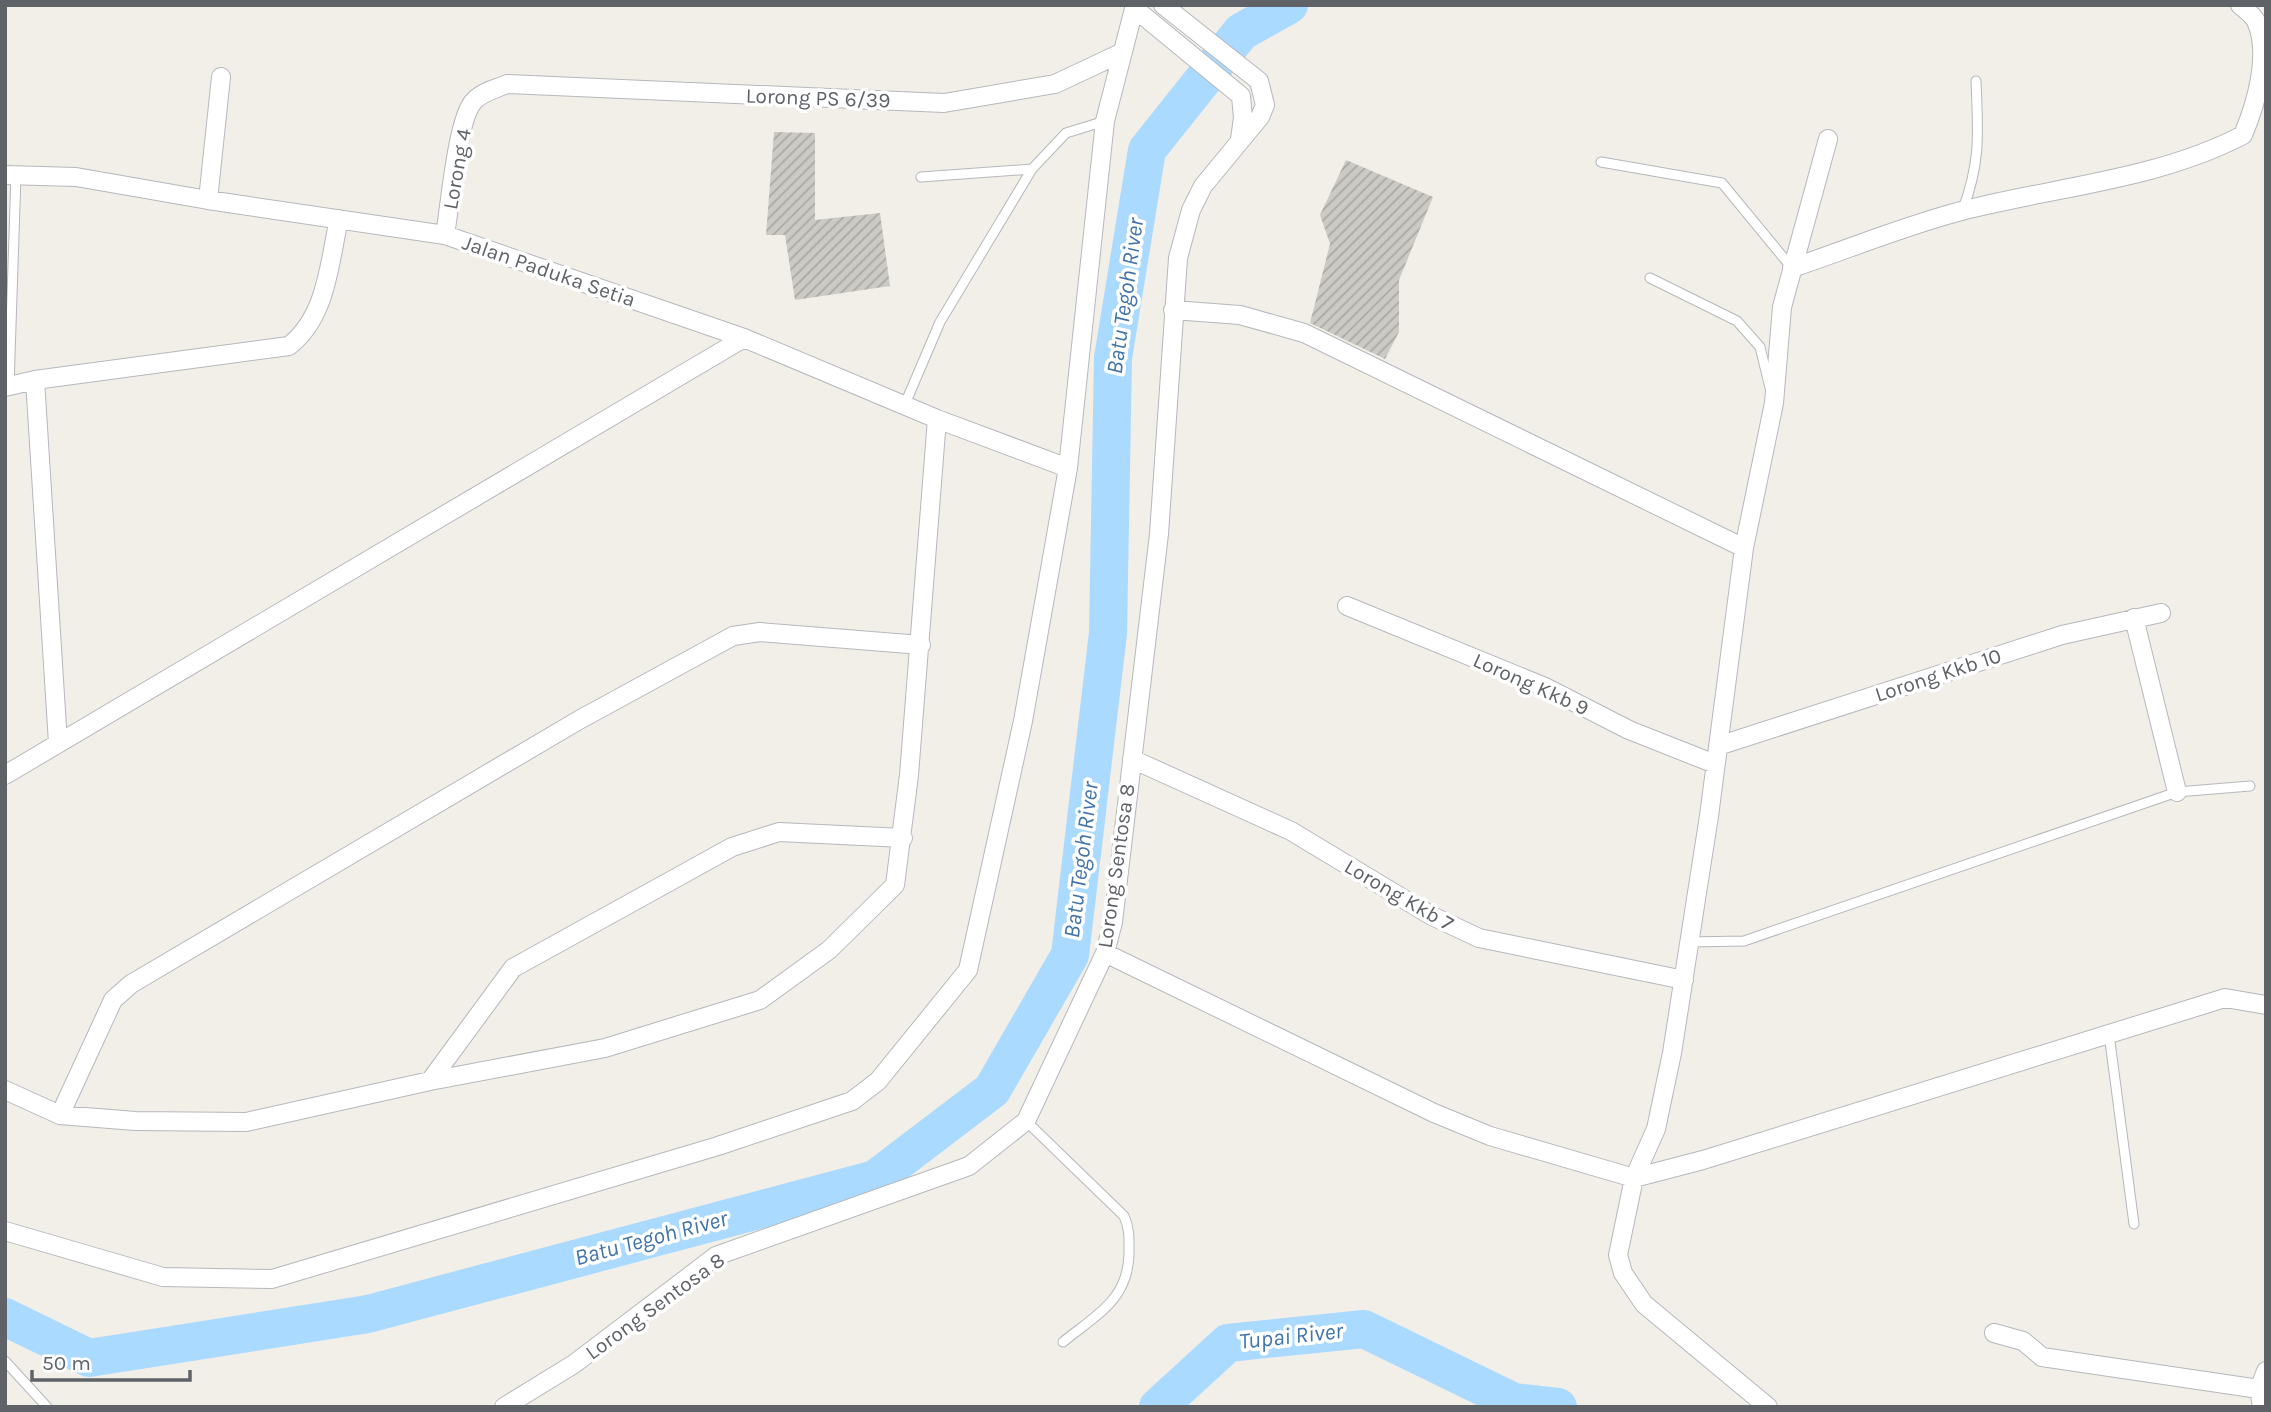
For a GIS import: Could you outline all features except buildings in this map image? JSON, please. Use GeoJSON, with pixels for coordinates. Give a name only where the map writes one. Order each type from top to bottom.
{"type":"FeatureCollection","features":[{"type":"Feature","properties":{"kind":"street","name":"Lorong Sentosa 8"},"geometry":{"type":"LineString","coordinates":[[504,1407],[574,1364],[716,1256],[969,1166],[1026,1121],[1105,953],[1113,922],[1159,534],[1178,258],[1191,210],[1203,186],[1260,117],[1265,105],[1259,81],[1163,5]]}},
{"type":"Feature","properties":{"kind":"street"},"geometry":{"type":"LineString","coordinates":[[1792,268],[1962,211],[2154,167],[2217,149],[2243,135],[2255,107],[2264,36],[2255,19],[2241,5]]}},
{"type":"Feature","properties":{"kind":"street"},"geometry":{"type":"LineString","coordinates":[[5,1231],[163,1277],[272,1279],[718,1146],[852,1101],[878,1081],[968,970],[1023,721],[1068,468],[1105,121],[1134,7],[1173,43],[1241,96],[1243,118],[1240,139]]}},
{"type":"Feature","properties":{"kind":"street","name":"Lorong PS 6/39"},"geometry":{"type":"LineString","coordinates":[[507,85],[944,103],[1055,84],[1121,53]]}},
{"type":"Feature","properties":{"kind":"street"},"geometry":{"type":"LineString","coordinates":[[208,200],[221,77]]}},
{"type":"Feature","properties":{"kind":"street","name":"Lorong 4"},"geometry":{"type":"LineString","coordinates":[[445,234],[464,123],[472,103],[481,95],[507,85]]}},
{"type":"Feature","properties":{"kind":"street"},"geometry":{"type":"LineString","coordinates":[[1769,1407],[1644,1304],[1623,1273],[1618,1255],[1634,1178],[1656,1129],[1684,980],[1744,548],[1774,403],[1782,307],[1828,139]]}},
{"type":"Feature","properties":{"kind":"street","name":"Jalan Paduka Setia"},"geometry":{"type":"LineString","coordinates":[[11,174],[76,177],[208,200],[445,234],[744,338],[937,419],[1068,468]]}},
{"type":"Feature","properties":{"kind":"street"},"geometry":{"type":"LineString","coordinates":[[7,386],[289,346],[305,333],[321,302],[339,219]]}},
{"type":"Feature","properties":{"kind":"street"},"geometry":{"type":"LineString","coordinates":[[1173,310],[1240,315],[1304,333],[1744,548]]}},
{"type":"Feature","properties":{"kind":"street"},"geometry":{"type":"LineString","coordinates":[[5,775],[744,338]]}},
{"type":"Feature","properties":{"kind":"street"},"geometry":{"type":"LineString","coordinates":[[35,380],[58,743]]}},
{"type":"Feature","properties":{"kind":"street"},"geometry":{"type":"LineString","coordinates":[[5,1090],[60,1115],[135,1121],[246,1122],[429,1081],[605,1048],[760,1000],[830,950],[895,885],[903,838],[921,645],[937,419]]}},
{"type":"Feature","properties":{"kind":"street","name":"Lorong Kkb 9"},"geometry":{"type":"LineString","coordinates":[[1347,606],[1545,687],[1629,730],[1717,755]]}},
{"type":"Feature","properties":{"kind":"street","name":"Lorong Kkb 10"},"geometry":{"type":"LineString","coordinates":[[1717,755],[2062,635],[2161,613]]}},
{"type":"Feature","properties":{"kind":"street"},"geometry":{"type":"LineString","coordinates":[[2134,618],[2177,792]]}},
{"type":"Feature","properties":{"kind":"street"},"geometry":{"type":"LineString","coordinates":[[60,1115],[113,1000],[131,984],[614,701],[733,636],[760,632],[921,645]]}},
{"type":"Feature","properties":{"kind":"street","name":"Lorong Kkb 7"},"geometry":{"type":"LineString","coordinates":[[1132,759],[1291,831],[1451,926],[1479,938],[1684,980]]}},
{"type":"Feature","properties":{"kind":"street"},"geometry":{"type":"LineString","coordinates":[[429,1081],[513,968],[732,847],[779,832],[903,838]]}},
{"type":"Feature","properties":{"kind":"street"},"geometry":{"type":"LineString","coordinates":[[1105,953],[1434,1113],[1490,1136],[1634,1178],[1703,1160],[2225,998],[2266,1005]]}},
{"type":"Feature","properties":{"kind":"street"},"geometry":{"type":"LineString","coordinates":[[1994,1333],[2023,1341],[2042,1357],[2259,1389]]}},
{"type":"Feature","properties":{"kind":"street"},"geometry":{"type":"LineString","coordinates":[[2262,1407],[2259,1389],[2266,1371]]}},
{"type":"Feature","properties":{"kind":"lane"},"geometry":{"type":"LineString","coordinates":[[1962,211],[1975,177],[1979,149],[1976,81]]}},
{"type":"Feature","properties":{"kind":"lane"},"geometry":{"type":"LineString","coordinates":[[905,404],[940,322],[1032,169],[1066,133],[1105,121]]}},
{"type":"Feature","properties":{"kind":"lane"},"geometry":{"type":"LineString","coordinates":[[1601,162],[1722,183],[1792,268]]}},
{"type":"Feature","properties":{"kind":"lane"},"geometry":{"type":"LineString","coordinates":[[921,177],[1032,169]]}},
{"type":"Feature","properties":{"kind":"lane"},"geometry":{"type":"LineString","coordinates":[[7,386],[11,174]]}},
{"type":"Feature","properties":{"kind":"lane"},"geometry":{"type":"LineString","coordinates":[[1650,278],[1737,321],[1760,347],[1774,403]]}},
{"type":"Feature","properties":{"kind":"lane"},"geometry":{"type":"LineString","coordinates":[[1689,942],[1744,942],[2177,792],[2250,786]]}},
{"type":"Feature","properties":{"kind":"lane"},"geometry":{"type":"LineString","coordinates":[[2109,1034],[2134,1224]]}},
{"type":"Feature","properties":{"kind":"lane"},"geometry":{"type":"LineString","coordinates":[[1026,1121],[1124,1216],[1129,1234],[1129,1269],[1121,1291],[1114,1300],[1063,1342]]}},
{"type":"Feature","properties":{"kind":"lane"},"geometry":{"type":"LineString","coordinates":[[5,1361],[47,1407]]}},
{"type":"Feature","properties":{"kind":"waterway","name":"Batu Tegoh River"},"geometry":{"type":"LineString","coordinates":[[5,1317],[89,1358],[368,1314],[875,1179],[992,1090],[1070,955],[1108,633],[1113,358],[1147,150],[1241,32],[1289,5]]}},
{"type":"Feature","properties":{"kind":"waterway","name":"Tupai River"},"geometry":{"type":"LineString","coordinates":[[1158,1407],[1228,1343],[1364,1329],[1514,1402],[1558,1407]]}}]}
